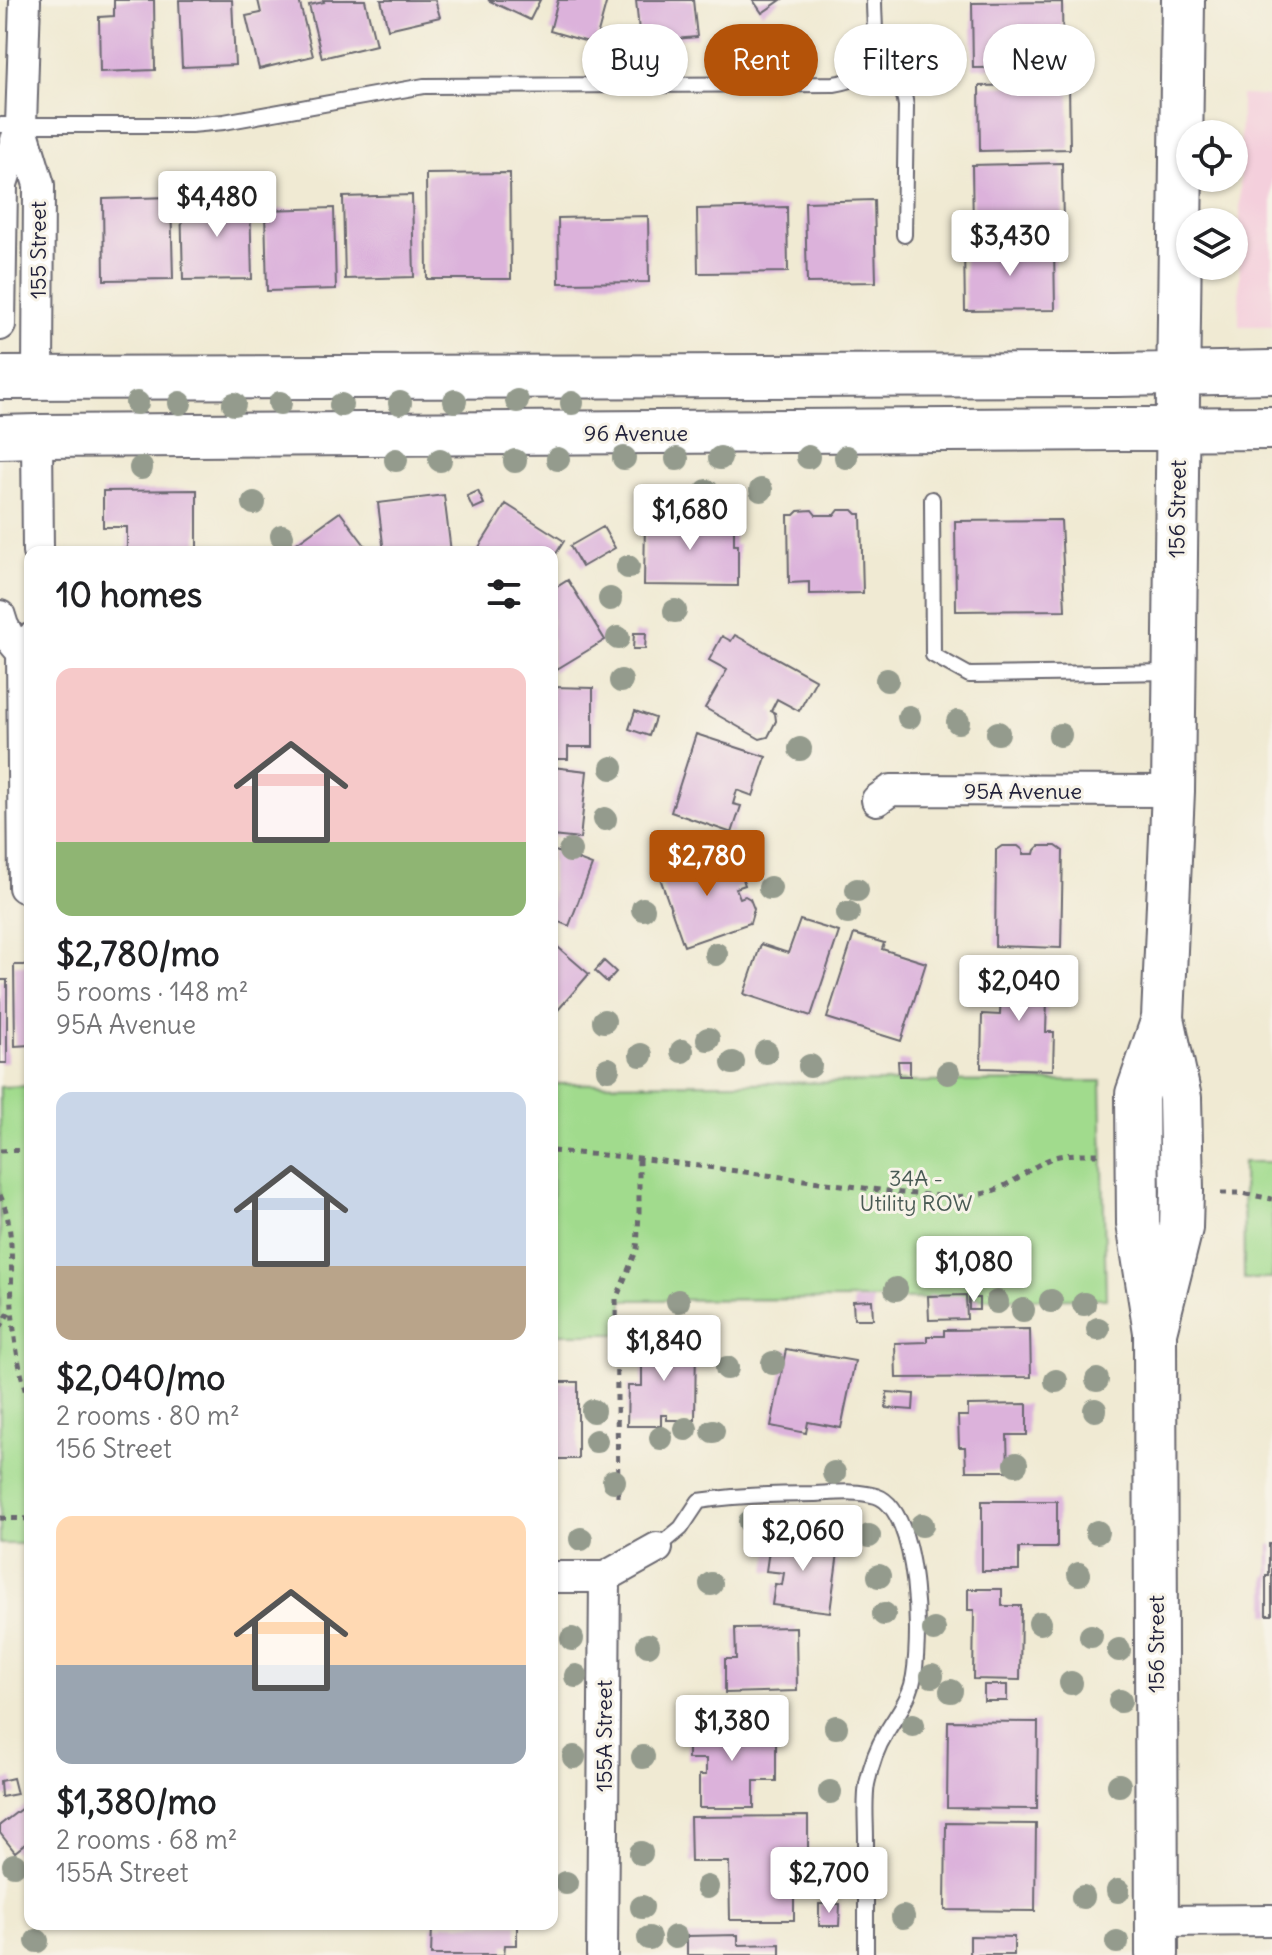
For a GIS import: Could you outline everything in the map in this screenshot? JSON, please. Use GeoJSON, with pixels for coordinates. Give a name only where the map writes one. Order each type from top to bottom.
{"type":"FeatureCollection","features":[{"type":"Feature","properties":{"kind":"main road","name":"156 Street"},"geometry":{"type":"LineString","coordinates":[[1157,1938],[1155,1332],[1138,1223],[1137,1094],[1163,1018],[1173,791],[1183,0]]}},
{"type":"Feature","properties":{"kind":"main road"},"geometry":{"type":"LineString","coordinates":[[0,412],[19,378],[1272,372]]}},
{"type":"Feature","properties":{"kind":"main road","name":"96 Avenue"},"geometry":{"type":"LineString","coordinates":[[19,436],[1272,428]]}},
{"type":"Feature","properties":{"kind":"street","name":"155 Street"},"geometry":{"type":"LineString","coordinates":[[0,325],[2,184],[25,0]]}},
{"type":"Feature","properties":{"kind":"street","name":"155 Street"},"geometry":{"type":"LineString","coordinates":[[10,125],[39,185],[19,378]]}},
{"type":"Feature","properties":{"kind":"street"},"geometry":{"type":"LineString","coordinates":[[19,436],[37,546]]}},
{"type":"Feature","properties":{"kind":"street"},"geometry":{"type":"LineString","coordinates":[[0,616],[17,649],[18,887]]}},
{"type":"Feature","properties":{"kind":"street","name":"95A Avenue"},"geometry":{"type":"LineString","coordinates":[[877,800],[891,790],[1173,791]]}},
{"type":"Feature","properties":{"kind":"street"},"geometry":{"type":"LineString","coordinates":[[558,1577],[605,1577],[657,1548]]}},
{"type":"Feature","properties":{"kind":"street","name":"155A Street"},"geometry":{"type":"LineString","coordinates":[[602,1955],[605,1577]]}},
{"type":"Feature","properties":{"kind":"street"},"geometry":{"type":"LineString","coordinates":[[1157,1938],[1272,1920]]}},
{"type":"Feature","properties":{"kind":"lane"},"geometry":{"type":"LineString","coordinates":[[874,0],[874,24]]}},
{"type":"Feature","properties":{"kind":"lane"},"geometry":{"type":"LineString","coordinates":[[10,125],[191,125],[224,122],[424,86],[834,84]]}},
{"type":"Feature","properties":{"kind":"lane"},"geometry":{"type":"LineString","coordinates":[[904,235],[905,96]]}},
{"type":"Feature","properties":{"kind":"lane"},"geometry":{"type":"LineString","coordinates":[[932,499],[933,655],[969,675],[1175,672]]}},
{"type":"Feature","properties":{"kind":"lane"},"geometry":{"type":"LineString","coordinates":[[657,1548],[681,1528],[699,1501],[732,1495],[850,1493],[878,1497],[897,1514],[913,1571],[916,1660],[912,1685],[873,1757],[867,1788],[866,1955]]}},
{"type":"Feature","properties":{"kind":"path"},"geometry":{"type":"LineString","coordinates":[[0,1151],[24,1150]]}},
{"type":"Feature","properties":{"kind":"path"},"geometry":{"type":"LineString","coordinates":[[558,1151],[639,1158],[902,1193],[972,1196],[993,1191],[1053,1158],[1071,1154],[1109,1154]]}},
{"type":"Feature","properties":{"kind":"path"},"geometry":{"type":"LineString","coordinates":[[618,1497],[616,1299],[637,1249],[639,1158]]}},
{"type":"Feature","properties":{"kind":"path"},"geometry":{"type":"LineString","coordinates":[[1208,1192],[1242,1193],[1272,1199]]}},
{"type":"Feature","properties":{"kind":"path"},"geometry":{"type":"LineString","coordinates":[[0,1195],[6,1207],[12,1308],[24,1383]]}},
{"type":"Feature","properties":{"kind":"path"},"geometry":{"type":"LineString","coordinates":[[0,1328],[12,1308]]}},
{"type":"Feature","properties":{"kind":"path"},"geometry":{"type":"LineString","coordinates":[[0,1518],[24,1519]]}},
{"type":"Feature","properties":{"kind":"shaded area"},"geometry":{"type":"Polygon","coordinates":[[[1241,95],[1272,96],[1272,326],[1239,326],[1239,280],[1248,280],[1248,208],[1240,208],[1240,192],[1248,192],[1248,120],[1241,120],[1241,95]]]}},
{"type":"Feature","properties":{"kind":"green space","name":"34A - Utility ROW"},"geometry":{"type":"Polygon","coordinates":[[[1101,1081],[1106,1298],[623,1300],[622,1334],[558,1334],[558,1084],[1101,1081]]]}},
{"type":"Feature","properties":{"kind":"green space"},"geometry":{"type":"Polygon","coordinates":[[[24,1086],[24,1544],[0,1544],[0,1087],[24,1086]]]}},
{"type":"Feature","properties":{"kind":"green space"},"geometry":{"type":"Polygon","coordinates":[[[1243,1162],[1272,1162],[1272,1279],[1244,1279],[1243,1162]]]}},
{"type":"Feature","properties":{"kind":"building"},"geometry":{"type":"Polygon","coordinates":[[[114,0],[154,0],[155,70],[100,72],[99,17],[114,16],[114,0]]]}},
{"type":"Feature","properties":{"kind":"building"},"geometry":{"type":"Polygon","coordinates":[[[179,0],[232,0],[235,65],[182,67],[179,0]]]}},
{"type":"Feature","properties":{"kind":"building"},"geometry":{"type":"Polygon","coordinates":[[[258,0],[299,0],[313,56],[259,69],[246,16],[261,13],[258,0]]]}},
{"type":"Feature","properties":{"kind":"building"},"geometry":{"type":"Polygon","coordinates":[[[323,0],[365,0],[376,45],[322,58],[309,5],[323,0]]]}},
{"type":"Feature","properties":{"kind":"building"},"geometry":{"type":"Polygon","coordinates":[[[381,0],[435,0],[440,17],[388,29],[381,0]]]}},
{"type":"Feature","properties":{"kind":"building"},"geometry":{"type":"Polygon","coordinates":[[[488,0],[540,0],[530,20],[488,0]]]}},
{"type":"Feature","properties":{"kind":"building"},"geometry":{"type":"Polygon","coordinates":[[[558,0],[607,0],[600,24],[582,24],[582,40],[550,31],[558,0]]]}},
{"type":"Feature","properties":{"kind":"building"},"geometry":{"type":"Polygon","coordinates":[[[636,0],[693,0],[697,37],[688,38],[688,24],[638,24],[636,0]]]}},
{"type":"Feature","properties":{"kind":"building"},"geometry":{"type":"Polygon","coordinates":[[[753,0],[781,0],[762,13],[753,0]]]}},
{"type":"Feature","properties":{"kind":"building"},"geometry":{"type":"Polygon","coordinates":[[[1062,2],[1062,24],[983,24],[983,68],[973,68],[972,3],[1062,2]]]}},
{"type":"Feature","properties":{"kind":"building"},"geometry":{"type":"Polygon","coordinates":[[[979,86],[983,86],[983,96],[1069,96],[1070,149],[980,151],[979,86]]]}},
{"type":"Feature","properties":{"kind":"building"},"geometry":{"type":"Polygon","coordinates":[[[1062,163],[1063,229],[973,230],[972,165],[1062,163]]]}},
{"type":"Feature","properties":{"kind":"building"},"geometry":{"type":"Polygon","coordinates":[[[510,173],[511,279],[427,279],[426,174],[510,173]]]}},
{"type":"Feature","properties":{"kind":"building"},"geometry":{"type":"Polygon","coordinates":[[[412,195],[414,277],[345,279],[343,197],[412,195]]]}},
{"type":"Feature","properties":{"kind":"building"},"geometry":{"type":"Polygon","coordinates":[[[171,197],[173,279],[104,280],[103,199],[171,197]]]}},
{"type":"Feature","properties":{"kind":"building"},"geometry":{"type":"Polygon","coordinates":[[[250,197],[252,279],[183,280],[181,199],[250,197]]]}},
{"type":"Feature","properties":{"kind":"building"},"geometry":{"type":"Polygon","coordinates":[[[874,200],[876,282],[807,283],[805,202],[874,200]]]}},
{"type":"Feature","properties":{"kind":"building"},"geometry":{"type":"Polygon","coordinates":[[[787,207],[788,272],[698,273],[697,209],[787,207]]]}},
{"type":"Feature","properties":{"kind":"building"},"geometry":{"type":"Polygon","coordinates":[[[334,208],[336,289],[267,291],[265,210],[334,208]]]}},
{"type":"Feature","properties":{"kind":"building"},"geometry":{"type":"Polygon","coordinates":[[[648,216],[649,282],[559,283],[558,218],[648,216]]]}},
{"type":"Feature","properties":{"kind":"building"},"geometry":{"type":"Polygon","coordinates":[[[1054,245],[1055,310],[965,311],[964,246],[1054,245]]]}},
{"type":"Feature","properties":{"kind":"building"},"geometry":{"type":"Polygon","coordinates":[[[197,490],[197,546],[127,546],[127,527],[103,527],[103,491],[197,490]]]}},
{"type":"Feature","properties":{"kind":"building"},"geometry":{"type":"Polygon","coordinates":[[[478,491],[484,504],[473,509],[467,496],[478,491]]]}},
{"type":"Feature","properties":{"kind":"building"},"geometry":{"type":"Polygon","coordinates":[[[444,495],[450,546],[383,546],[378,503],[444,495]]]}},
{"type":"Feature","properties":{"kind":"building"},"geometry":{"type":"Polygon","coordinates":[[[506,504],[564,541],[558,550],[558,546],[480,546],[506,504]]]}},
{"type":"Feature","properties":{"kind":"building"},"geometry":{"type":"Polygon","coordinates":[[[812,510],[816,515],[835,515],[839,510],[853,510],[861,514],[863,593],[809,594],[809,582],[789,583],[788,515],[812,510]]]}},
{"type":"Feature","properties":{"kind":"building"},"geometry":{"type":"Polygon","coordinates":[[[340,512],[366,546],[292,546],[340,512]]]}},
{"type":"Feature","properties":{"kind":"building"},"geometry":{"type":"Polygon","coordinates":[[[695,513],[709,513],[716,518],[715,523],[734,523],[734,545],[738,545],[738,586],[644,585],[645,520],[650,515],[663,515],[669,523],[687,523],[695,513]]]}},
{"type":"Feature","properties":{"kind":"building"},"geometry":{"type":"Polygon","coordinates":[[[1061,520],[1065,610],[956,611],[955,521],[1061,520]]]}},
{"type":"Feature","properties":{"kind":"building"},"geometry":{"type":"Polygon","coordinates":[[[603,527],[615,548],[582,567],[570,546],[603,527]]]}},
{"type":"Feature","properties":{"kind":"building"},"geometry":{"type":"Polygon","coordinates":[[[568,580],[605,640],[558,668],[558,586],[568,580]]]}},
{"type":"Feature","properties":{"kind":"building"},"geometry":{"type":"Polygon","coordinates":[[[634,633],[646,633],[645,649],[633,649],[634,633]]]}},
{"type":"Feature","properties":{"kind":"building"},"geometry":{"type":"Polygon","coordinates":[[[735,635],[816,680],[799,711],[777,699],[771,711],[775,713],[776,721],[768,737],[760,739],[705,708],[727,670],[709,660],[722,636],[731,641],[735,635]]]}},
{"type":"Feature","properties":{"kind":"building"},"geometry":{"type":"Polygon","coordinates":[[[558,687],[593,688],[593,747],[568,747],[568,759],[558,759],[558,687]]]}},
{"type":"Feature","properties":{"kind":"building"},"geometry":{"type":"Polygon","coordinates":[[[635,711],[655,718],[649,736],[629,729],[635,711]]]}},
{"type":"Feature","properties":{"kind":"building"},"geometry":{"type":"Polygon","coordinates":[[[696,734],[766,757],[753,796],[737,790],[733,804],[741,806],[732,833],[671,812],[696,734]]]}},
{"type":"Feature","properties":{"kind":"building"},"geometry":{"type":"Polygon","coordinates":[[[558,768],[587,771],[580,839],[558,837],[558,768]]]}},
{"type":"Feature","properties":{"kind":"building"},"geometry":{"type":"Polygon","coordinates":[[[1002,846],[1018,846],[1023,854],[1034,854],[1039,846],[1056,846],[1063,851],[1061,948],[995,946],[996,850],[1002,846]]]}},
{"type":"Feature","properties":{"kind":"building"},"geometry":{"type":"Polygon","coordinates":[[[733,850],[745,885],[736,888],[740,898],[745,896],[750,899],[754,909],[750,923],[684,946],[659,875],[733,850]]]}},
{"type":"Feature","properties":{"kind":"building"},"geometry":{"type":"Polygon","coordinates":[[[558,852],[592,865],[569,926],[558,921],[558,852]]]}},
{"type":"Feature","properties":{"kind":"building"},"geometry":{"type":"Polygon","coordinates":[[[800,920],[839,932],[811,1016],[744,994],[761,944],[788,953],[800,920]]]}},
{"type":"Feature","properties":{"kind":"building"},"geometry":{"type":"Polygon","coordinates":[[[854,934],[884,943],[882,949],[926,963],[901,1041],[827,1018],[854,934]]]}},
{"type":"Feature","properties":{"kind":"building"},"geometry":{"type":"Polygon","coordinates":[[[558,947],[589,974],[558,1010],[558,947]]]}},
{"type":"Feature","properties":{"kind":"building"},"geometry":{"type":"Polygon","coordinates":[[[604,961],[616,972],[607,982],[595,971],[604,961]]]}},
{"type":"Feature","properties":{"kind":"building"},"geometry":{"type":"Polygon","coordinates":[[[14,965],[24,965],[24,1045],[15,1046],[14,965]]]}},
{"type":"Feature","properties":{"kind":"building"},"geometry":{"type":"Polygon","coordinates":[[[1002,965],[1048,966],[1046,1032],[1054,1032],[1053,1070],[981,1068],[982,1014],[1000,1015],[1002,965]]]}},
{"type":"Feature","properties":{"kind":"building"},"geometry":{"type":"Polygon","coordinates":[[[0,980],[7,980],[7,1063],[0,1063],[0,980]]]}},
{"type":"Feature","properties":{"kind":"building"},"geometry":{"type":"Polygon","coordinates":[[[898,1061],[910,1061],[910,1076],[899,1076],[898,1061]]]}},
{"type":"Feature","properties":{"kind":"building"},"geometry":{"type":"Polygon","coordinates":[[[966,1295],[967,1319],[929,1320],[928,1296],[966,1295]]]}},
{"type":"Feature","properties":{"kind":"building"},"geometry":{"type":"Polygon","coordinates":[[[969,1298],[979,1298],[979,1310],[969,1310],[969,1298]]]}},
{"type":"Feature","properties":{"kind":"building"},"geometry":{"type":"Polygon","coordinates":[[[872,1300],[873,1319],[854,1319],[853,1301],[872,1300]]]}},
{"type":"Feature","properties":{"kind":"building"},"geometry":{"type":"Polygon","coordinates":[[[1030,1329],[1031,1377],[896,1378],[895,1343],[927,1342],[927,1336],[944,1336],[944,1330],[1030,1329]]]}},
{"type":"Feature","properties":{"kind":"building"},"geometry":{"type":"Polygon","coordinates":[[[642,1338],[696,1338],[695,1420],[667,1420],[667,1415],[661,1415],[661,1426],[627,1426],[628,1386],[642,1386],[642,1338]]]}},
{"type":"Feature","properties":{"kind":"building"},"geometry":{"type":"Polygon","coordinates":[[[786,1349],[855,1361],[841,1428],[808,1422],[806,1433],[771,1426],[786,1349]]]}},
{"type":"Feature","properties":{"kind":"building"},"geometry":{"type":"Polygon","coordinates":[[[558,1382],[578,1382],[578,1459],[558,1459],[558,1382]]]}},
{"type":"Feature","properties":{"kind":"building"},"geometry":{"type":"Polygon","coordinates":[[[887,1392],[914,1394],[913,1410],[886,1408],[887,1392]]]}},
{"type":"Feature","properties":{"kind":"building"},"geometry":{"type":"Polygon","coordinates":[[[1027,1404],[1027,1435],[1007,1435],[1008,1471],[966,1471],[965,1447],[959,1447],[958,1416],[968,1416],[968,1405],[1027,1404]]]}},
{"type":"Feature","properties":{"kind":"building"},"geometry":{"type":"Polygon","coordinates":[[[982,1501],[1057,1501],[1057,1548],[1019,1548],[1019,1571],[982,1571],[982,1501]]]}},
{"type":"Feature","properties":{"kind":"building"},"geometry":{"type":"Polygon","coordinates":[[[771,1536],[839,1545],[830,1612],[772,1605],[775,1584],[782,1585],[784,1573],[766,1571],[771,1536]]]}},
{"type":"Feature","properties":{"kind":"building"},"geometry":{"type":"Polygon","coordinates":[[[1269,1544],[1272,1544],[1272,1615],[1266,1615],[1266,1576],[1269,1576],[1269,1544]]]}},
{"type":"Feature","properties":{"kind":"building"},"geometry":{"type":"Polygon","coordinates":[[[968,1589],[1002,1589],[1002,1606],[1021,1606],[1020,1680],[973,1679],[974,1610],[968,1610],[968,1589]]]}},
{"type":"Feature","properties":{"kind":"building"},"geometry":{"type":"Polygon","coordinates":[[[796,1627],[797,1691],[725,1693],[725,1659],[736,1659],[735,1628],[796,1627]]]}},
{"type":"Feature","properties":{"kind":"building"},"geometry":{"type":"Polygon","coordinates":[[[984,1685],[1007,1685],[1007,1701],[984,1701],[984,1685]]]}},
{"type":"Feature","properties":{"kind":"building"},"geometry":{"type":"Polygon","coordinates":[[[948,1721],[1038,1722],[1037,1809],[947,1808],[948,1721]]]}},
{"type":"Feature","properties":{"kind":"building"},"geometry":{"type":"Polygon","coordinates":[[[688,1724],[748,1724],[748,1730],[776,1730],[776,1781],[754,1781],[754,1808],[699,1808],[699,1775],[706,1775],[706,1759],[688,1759],[688,1724]]]}},
{"type":"Feature","properties":{"kind":"building"},"geometry":{"type":"Polygon","coordinates":[[[13,1778],[17,1794],[1,1797],[0,1781],[13,1778]]]}},
{"type":"Feature","properties":{"kind":"building"},"geometry":{"type":"Polygon","coordinates":[[[24,1807],[24,1845],[15,1852],[0,1833],[0,1825],[24,1807]]]}},
{"type":"Feature","properties":{"kind":"building"},"geometry":{"type":"Polygon","coordinates":[[[808,1816],[808,1859],[788,1859],[789,1896],[794,1896],[794,1920],[730,1920],[729,1862],[691,1862],[690,1817],[808,1816]]]}},
{"type":"Feature","properties":{"kind":"building"},"geometry":{"type":"Polygon","coordinates":[[[946,1823],[1036,1824],[1035,1911],[945,1910],[946,1823]]]}},
{"type":"Feature","properties":{"kind":"building"},"geometry":{"type":"Polygon","coordinates":[[[819,1904],[840,1904],[839,1926],[819,1926],[819,1904]]]}},
{"type":"Feature","properties":{"kind":"building"},"geometry":{"type":"Polygon","coordinates":[[[432,1930],[517,1930],[517,1945],[505,1945],[504,1955],[431,1955],[432,1930]]]}},
{"type":"Feature","properties":{"kind":"building"},"geometry":{"type":"Polygon","coordinates":[[[738,1935],[738,1945],[780,1944],[780,1955],[687,1955],[687,1936],[738,1935]]]}},
{"type":"Feature","properties":{"kind":"building"},"geometry":{"type":"Polygon","coordinates":[[[970,1936],[1014,1937],[1014,1955],[970,1955],[970,1936]]]}}]}
